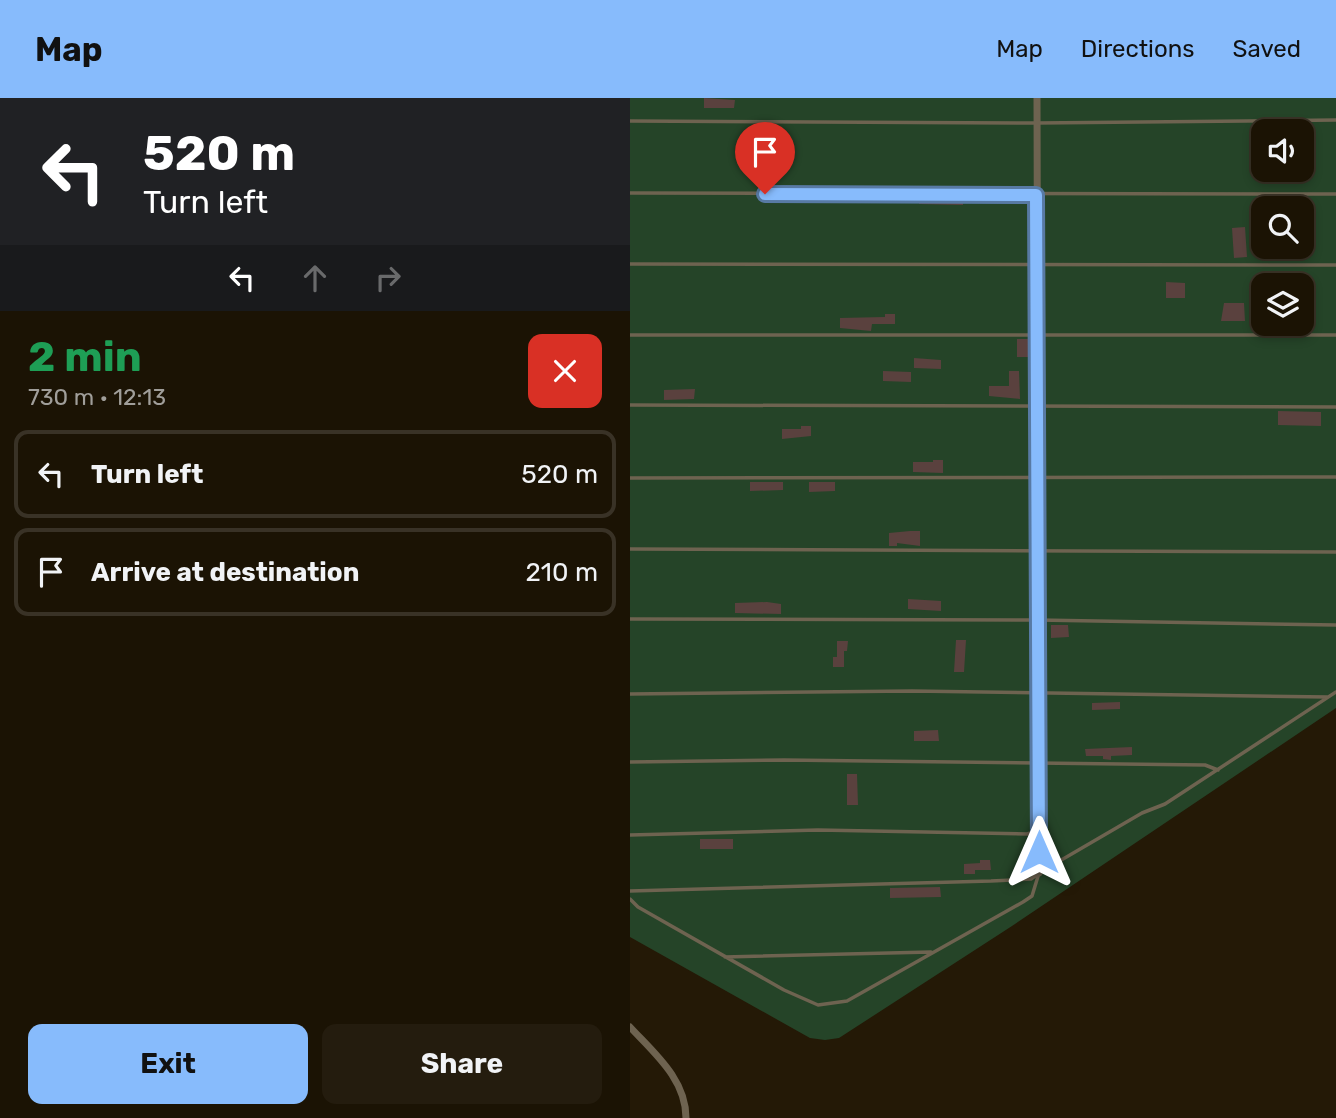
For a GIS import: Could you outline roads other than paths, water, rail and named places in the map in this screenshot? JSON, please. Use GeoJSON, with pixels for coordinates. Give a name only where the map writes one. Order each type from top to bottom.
{"type":"FeatureCollection","features":[{"type":"Feature","properties":{"kind":"street"},"geometry":{"type":"LineString","coordinates":[[1037,98],[1039,873]]}},
{"type":"Feature","properties":{"kind":"street"},"geometry":{"type":"LineString","coordinates":[[630,1027],[666,1065],[679,1084],[685,1118]]}},
{"type":"Feature","properties":{"kind":"lane"},"geometry":{"type":"LineString","coordinates":[[630,121],[1037,123],[1336,120]]}},
{"type":"Feature","properties":{"kind":"lane"},"geometry":{"type":"LineString","coordinates":[[630,193],[1336,194]]}},
{"type":"Feature","properties":{"kind":"lane"},"geometry":{"type":"LineString","coordinates":[[630,264],[1336,265]]}},
{"type":"Feature","properties":{"kind":"lane"},"geometry":{"type":"LineString","coordinates":[[630,335],[1336,335]]}},
{"type":"Feature","properties":{"kind":"lane"},"geometry":{"type":"LineString","coordinates":[[630,405],[1336,407]]}},
{"type":"Feature","properties":{"kind":"lane"},"geometry":{"type":"LineString","coordinates":[[630,478],[933,475],[1038,479],[1336,477]]}},
{"type":"Feature","properties":{"kind":"lane"},"geometry":{"type":"LineString","coordinates":[[630,550],[1038,549],[1336,552]]}},
{"type":"Feature","properties":{"kind":"lane"},"geometry":{"type":"LineString","coordinates":[[630,619],[1038,620],[1336,625]]}},
{"type":"Feature","properties":{"kind":"lane"},"geometry":{"type":"LineString","coordinates":[[630,694],[899,691],[1329,697]]}},
{"type":"Feature","properties":{"kind":"lane"},"geometry":{"type":"LineString","coordinates":[[630,891],[1031,879],[1142,813],[1165,804],[1336,692]]}},
{"type":"Feature","properties":{"kind":"lane"},"geometry":{"type":"LineString","coordinates":[[630,762],[784,760],[1205,765],[1218,770]]}},
{"type":"Feature","properties":{"kind":"lane"},"geometry":{"type":"LineString","coordinates":[[630,835],[818,831],[1027,834],[1039,831]]}},
{"type":"Feature","properties":{"kind":"lane"},"geometry":{"type":"LineString","coordinates":[[630,899],[638,907],[784,990],[818,1005],[832,1005],[871,989],[1031,896],[1039,873]]}},
{"type":"Feature","properties":{"kind":"lane"},"geometry":{"type":"LineString","coordinates":[[723,957],[931,952]]}}]}
